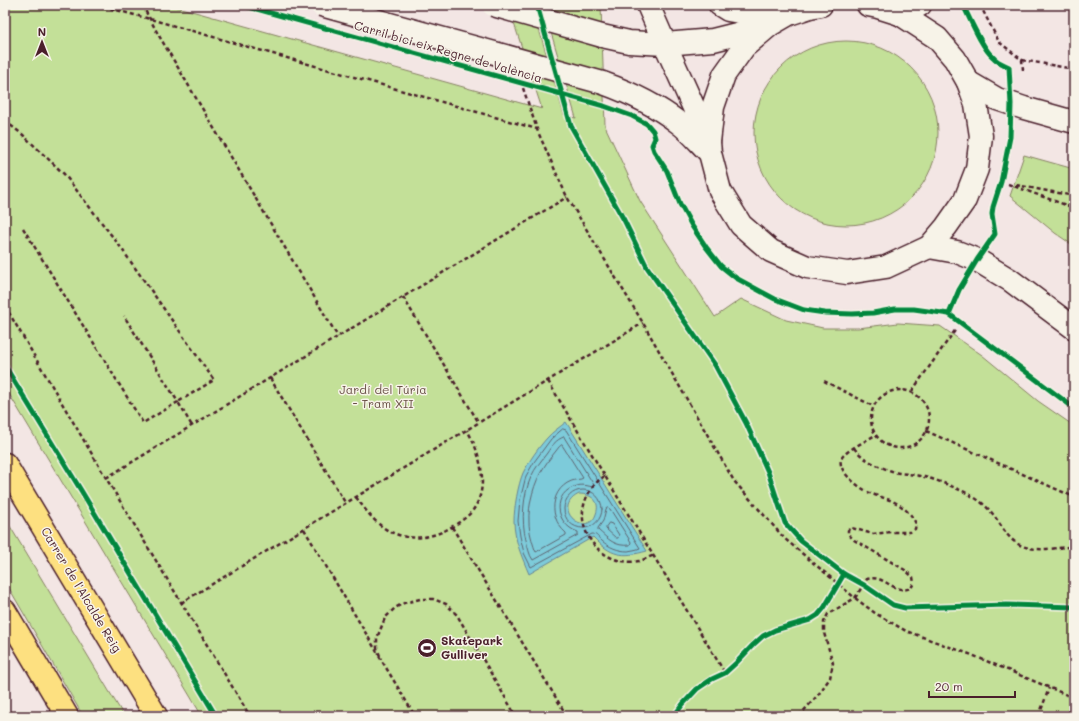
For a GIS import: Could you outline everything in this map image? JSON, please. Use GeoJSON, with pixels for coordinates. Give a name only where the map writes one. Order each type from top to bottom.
{"type":"FeatureCollection","features":[{"type":"Feature","properties":{"kind":"main road"},"geometry":{"type":"LineString","coordinates":[[321,5],[603,82],[655,106],[710,147]]}},
{"type":"Feature","properties":{"kind":"main road"},"geometry":{"type":"LineString","coordinates":[[493,5],[602,36],[629,42],[665,44],[713,40],[770,25]]}},
{"type":"Feature","properties":{"kind":"main road"},"geometry":{"type":"LineString","coordinates":[[648,5],[710,147],[720,191],[741,225],[771,251],[807,268],[847,273],[886,266],[929,248],[965,200],[977,169],[981,136],[976,104],[968,82],[955,59],[937,38],[900,14],[868,5]]}},
{"type":"Feature","properties":{"kind":"main road"},"geometry":{"type":"LineString","coordinates":[[720,5],[728,10],[756,15],[789,14]]}},
{"type":"Feature","properties":{"kind":"main road"},"geometry":{"type":"LineString","coordinates":[[710,147],[713,107],[724,75],[744,47],[770,25],[789,14],[821,5]]}},
{"type":"Feature","properties":{"kind":"main road"},"geometry":{"type":"LineString","coordinates":[[900,14],[912,10],[920,5]]}},
{"type":"Feature","properties":{"kind":"main road"},"geometry":{"type":"LineString","coordinates":[[968,82],[997,99],[1074,122]]}},
{"type":"Feature","properties":{"kind":"main road"},"geometry":{"type":"LineString","coordinates":[[929,248],[957,252],[977,260],[1010,280],[1074,328]]}},
{"type":"Feature","properties":{"kind":"main road","name":"Carrer de l'Alcalde Reig"},"geometry":{"type":"LineString","coordinates":[[5,464],[156,716]]}},
{"type":"Feature","properties":{"kind":"main road"},"geometry":{"type":"LineString","coordinates":[[5,611],[67,716]]}},
{"type":"Feature","properties":{"kind":"path"},"geometry":{"type":"LineString","coordinates":[[98,5],[537,129]]}},
{"type":"Feature","properties":{"kind":"path"},"geometry":{"type":"LineString","coordinates":[[142,5],[338,337]]}},
{"type":"Feature","properties":{"kind":"path"},"geometry":{"type":"LineString","coordinates":[[980,5],[999,42],[1022,60],[1074,69]]}},
{"type":"Feature","properties":{"kind":"path"},"geometry":{"type":"LineString","coordinates":[[1022,60],[1023,70]]}},
{"type":"Feature","properties":{"kind":"path"},"geometry":{"type":"LineString","coordinates":[[522,84],[537,129],[567,197],[643,323],[734,481],[785,539],[840,582],[855,598],[875,613],[906,631],[972,654],[1074,698]]}},
{"type":"Feature","properties":{"kind":"path"},"geometry":{"type":"LineString","coordinates":[[5,121],[22,134],[64,174],[119,245],[214,380],[143,423],[23,228]]}},
{"type":"Feature","properties":{"kind":"path"},"geometry":{"type":"LineString","coordinates":[[1074,196],[1008,184],[1074,208]]}},
{"type":"Feature","properties":{"kind":"path"},"geometry":{"type":"LineString","coordinates":[[106,478],[567,197]]}},
{"type":"Feature","properties":{"kind":"path"},"geometry":{"type":"LineString","coordinates":[[403,297],[479,423]]}},
{"type":"Feature","properties":{"kind":"path"},"geometry":{"type":"LineString","coordinates":[[5,306],[106,478],[250,716]]}},
{"type":"Feature","properties":{"kind":"path"},"geometry":{"type":"LineString","coordinates":[[124,316],[192,426]]}},
{"type":"Feature","properties":{"kind":"path"},"geometry":{"type":"LineString","coordinates":[[181,603],[643,323]]}},
{"type":"Feature","properties":{"kind":"path"},"geometry":{"type":"LineString","coordinates":[[912,391],[956,329]]}},
{"type":"Feature","properties":{"kind":"path"},"geometry":{"type":"LineString","coordinates":[[270,378],[346,504]]}},
{"type":"Feature","properties":{"kind":"path"},"geometry":{"type":"LineString","coordinates":[[548,381],[725,673]]}},
{"type":"Feature","properties":{"kind":"path"},"geometry":{"type":"LineString","coordinates":[[824,381],[873,406]]}},
{"type":"Feature","properties":{"kind":"path"},"geometry":{"type":"LineString","coordinates":[[901,389],[912,391],[920,397],[926,405],[929,414],[929,425],[919,442],[910,447],[899,448],[889,446],[875,435],[871,425],[870,415],[873,406],[884,393],[901,389]]}},
{"type":"Feature","properties":{"kind":"path"},"geometry":{"type":"LineString","coordinates":[[356,497],[382,527],[395,534],[412,537],[428,537],[452,527],[462,521],[473,510],[479,496],[482,480],[481,466],[474,442],[468,430]]}},
{"type":"Feature","properties":{"kind":"path"},"geometry":{"type":"LineString","coordinates":[[926,432],[1074,497]]}},
{"type":"Feature","properties":{"kind":"path"},"geometry":{"type":"LineString","coordinates":[[799,716],[818,695],[830,678],[833,663],[824,633],[824,622],[828,614],[855,598],[867,579],[872,577],[900,589],[911,588],[914,583],[913,577],[905,570],[854,540],[848,534],[848,530],[852,528],[873,534],[910,532],[915,529],[915,520],[899,504],[869,493],[858,486],[841,467],[840,461],[843,455],[875,435]]}},
{"type":"Feature","properties":{"kind":"path"},"geometry":{"type":"LineString","coordinates":[[854,448],[859,454],[885,469],[941,482],[962,491],[982,503],[992,513],[1010,539],[1019,545],[1038,550],[1074,547]]}},
{"type":"Feature","properties":{"kind":"path"},"geometry":{"type":"LineString","coordinates":[[605,476],[594,485],[588,495],[583,512],[584,524],[589,539],[599,551],[611,558],[625,562],[640,561],[654,555]]}},
{"type":"Feature","properties":{"kind":"path"},"geometry":{"type":"LineString","coordinates":[[452,527],[567,716]]}},
{"type":"Feature","properties":{"kind":"path"},"geometry":{"type":"LineString","coordinates":[[304,529],[415,716]]}},
{"type":"Feature","properties":{"kind":"path"},"geometry":{"type":"LineString","coordinates":[[835,590],[840,582]]}},
{"type":"Feature","properties":{"kind":"path"},"geometry":{"type":"LineString","coordinates":[[857,582],[870,589]]}},
{"type":"Feature","properties":{"kind":"path"},"geometry":{"type":"LineString","coordinates":[[380,656],[377,648],[377,638],[385,618],[395,608],[404,603],[420,599],[434,599],[446,604],[457,614],[516,716]]}},
{"type":"Feature","properties":{"kind":"path"},"geometry":{"type":"LineString","coordinates":[[718,676],[725,673],[730,668]]}},
{"type":"Feature","properties":{"kind":"path"},"geometry":{"type":"LineString","coordinates":[[1040,716],[1049,688]]}},
{"type":"Feature","properties":{"kind":"green space","name":"Jardí del Túria - Tram XII"},"geometry":{"type":"Polygon","coordinates":[[[5,5],[170,5],[542,109],[508,5],[532,5],[564,115],[576,118],[543,5],[601,5],[605,126],[640,201],[715,317],[741,299],[786,320],[823,328],[858,328],[898,323],[940,326],[982,355],[1038,401],[1074,426],[1074,716],[202,716],[5,387],[5,5]]]}},
{"type":"Feature","properties":{"kind":"green space"},"geometry":{"type":"Polygon","coordinates":[[[846,41],[864,43],[881,48],[897,57],[911,68],[922,82],[931,98],[936,115],[938,133],[936,151],[931,168],[922,184],[911,198],[897,209],[881,218],[864,223],[846,225],[828,223],[811,218],[795,209],[781,198],[770,184],[761,168],[756,151],[754,133],[756,115],[761,98],[770,82],[781,68],[795,57],[811,48],[828,43],[846,41]]]}},
{"type":"Feature","properties":{"kind":"green space"},"geometry":{"type":"Polygon","coordinates":[[[1024,155],[1074,169],[1074,246],[1055,233],[1010,196],[1024,155]]]}},
{"type":"Feature","properties":{"kind":"green space"},"geometry":{"type":"Polygon","coordinates":[[[5,518],[124,716],[83,716],[5,581],[5,518]]]}},
{"type":"Feature","properties":{"kind":"water"},"geometry":{"type":"Polygon","coordinates":[[[566,422],[647,551],[624,555],[617,554],[611,552],[593,537],[529,574],[519,548],[514,528],[518,490],[523,473],[540,446],[549,436],[566,422]],[[579,494],[571,500],[568,507],[569,514],[573,519],[579,523],[586,524],[592,521],[596,514],[597,505],[594,499],[583,494],[579,494]]]}},
{"type":"Feature","properties":{"kind":"cycle path","name":"Carril bici eix Regne de València"},"geometry":{"type":"LineString","coordinates":[[242,5],[604,106],[632,116],[647,124],[653,131],[655,138],[652,145],[654,151],[667,171],[680,204],[692,226],[721,266],[736,278],[775,299],[804,310],[825,313],[852,314],[873,313],[895,309],[914,309],[949,314],[1074,408]]}},
{"type":"Feature","properties":{"kind":"cycle path"},"geometry":{"type":"LineString","coordinates":[[537,5],[571,126],[624,220],[647,267],[715,365],[746,423],[768,472],[785,523],[801,541],[844,574],[864,585],[893,605],[905,608],[1007,605],[1074,607]]}},
{"type":"Feature","properties":{"kind":"cycle path"},"geometry":{"type":"LineString","coordinates":[[949,314],[959,290],[995,234],[992,214],[993,207],[1001,182],[1010,137],[1011,104],[1009,67],[1000,63],[989,53],[976,33],[963,5]]}},
{"type":"Feature","properties":{"kind":"cycle path"},"geometry":{"type":"LineString","coordinates":[[5,366],[216,716]]}},
{"type":"Feature","properties":{"kind":"cycle path"},"geometry":{"type":"LineString","coordinates":[[674,716],[697,689],[712,679],[725,673],[763,636],[775,630],[810,620],[818,615],[824,608],[844,574]]}},
{"type":"Feature","properties":{"kind":"place","name":"Skatepark Gulliver"},"geometry":{"type":"Point","coordinates":[427,648]}}]}
